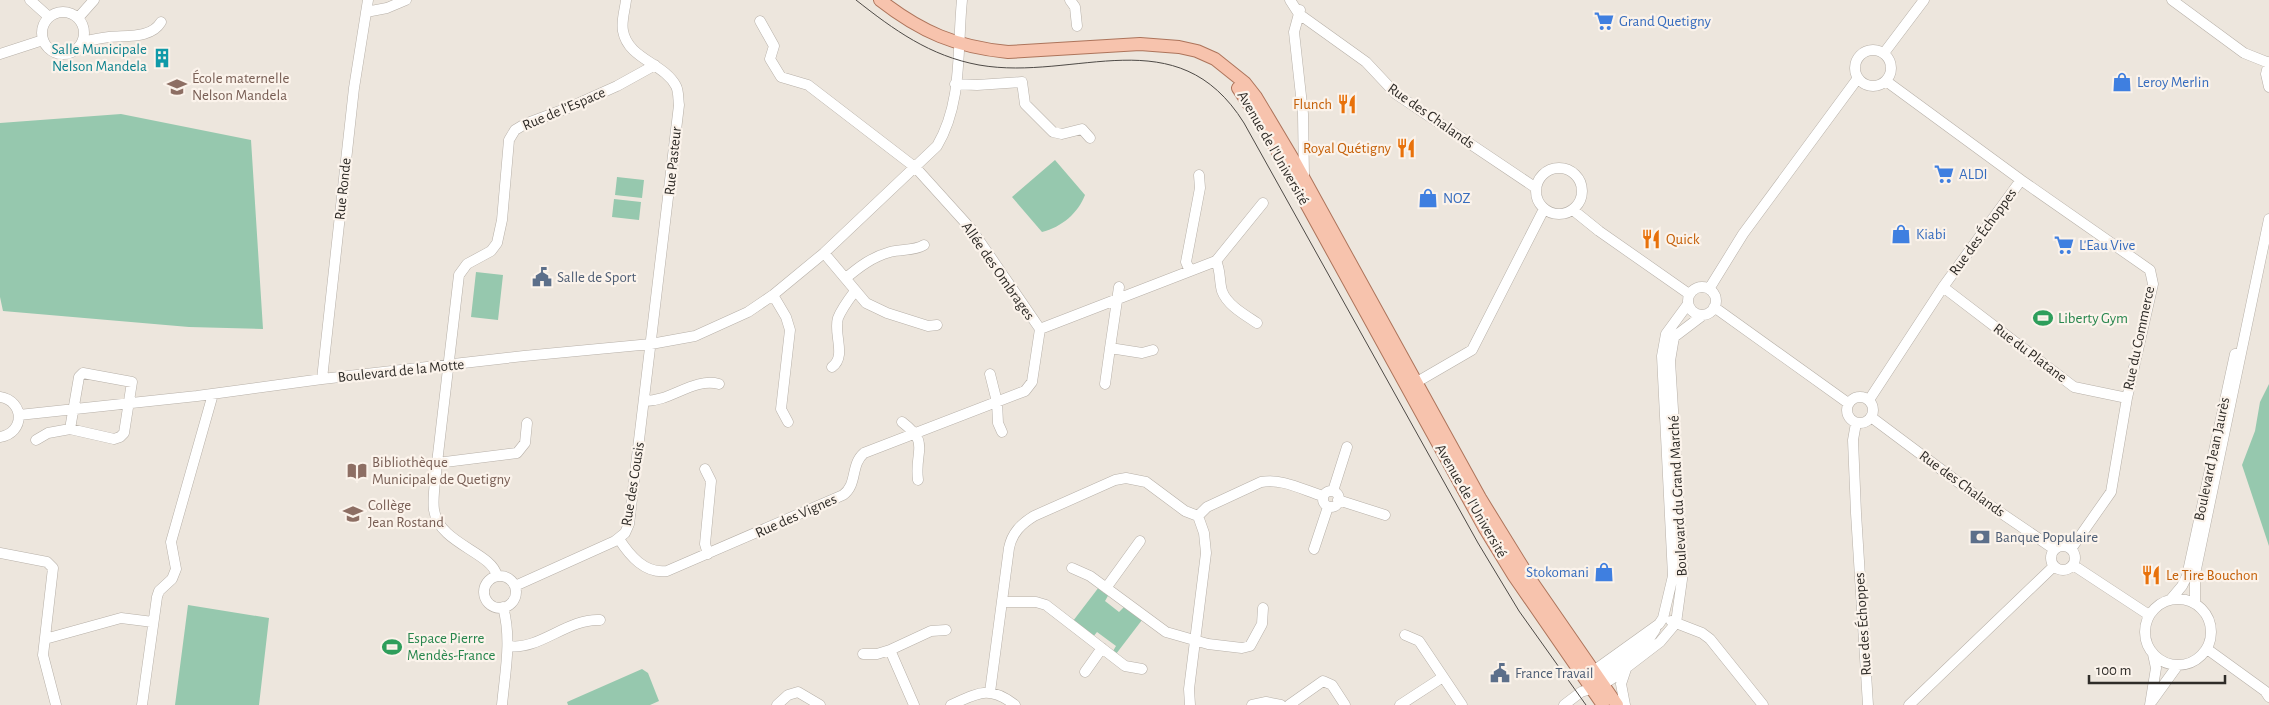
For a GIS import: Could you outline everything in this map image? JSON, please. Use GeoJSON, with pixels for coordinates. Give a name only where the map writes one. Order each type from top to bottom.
{"type":"FeatureCollection","features":[{"type":"Feature","properties":{"kind":"main road"},"geometry":{"type":"LineString","coordinates":[[880,0],[914,25],[961,45],[1008,52],[1140,44],[1179,47]]}},
{"type":"Feature","properties":{"kind":"main road","name":"Avenue de l'Université"},"geometry":{"type":"LineString","coordinates":[[1179,47],[1197,51],[1215,59],[1230,69],[1256,97],[1304,178],[1411,385],[1514,576],[1595,687],[1617,705]]}},
{"type":"Feature","properties":{"kind":"main road","name":"Avenue de l'Université"},"geometry":{"type":"LineString","coordinates":[[1179,47],[1215,66],[1234,83],[1251,104],[1411,385]]}},
{"type":"Feature","properties":{"kind":"street"},"geometry":{"type":"LineString","coordinates":[[30,0],[49,17]]}},
{"type":"Feature","properties":{"kind":"street"},"geometry":{"type":"LineString","coordinates":[[78,18],[94,0]]}},
{"type":"Feature","properties":{"kind":"street","name":"Rue Ronde"},"geometry":{"type":"LineString","coordinates":[[322,379],[354,88],[368,0]]}},
{"type":"Feature","properties":{"kind":"street"},"geometry":{"type":"LineString","coordinates":[[366,12],[387,8],[406,0]]}},
{"type":"Feature","properties":{"kind":"street","name":"Rue Pasteur"},"geometry":{"type":"LineString","coordinates":[[626,0],[623,25],[625,37],[632,49],[668,75],[677,87],[679,106],[651,344]]}},
{"type":"Feature","properties":{"kind":"street","name":"Boulevard de la Motte"},"geometry":{"type":"LineString","coordinates":[[19,415],[213,394],[322,379],[524,356],[651,344],[695,336],[722,325],[774,295],[824,253],[916,168],[937,146],[943,136],[956,84],[961,45],[962,0]]}},
{"type":"Feature","properties":{"kind":"street"},"geometry":{"type":"LineString","coordinates":[[1070,0],[1074,7],[1077,26]]}},
{"type":"Feature","properties":{"kind":"street","name":"Rue des Chalands"},"geometry":{"type":"LineString","coordinates":[[1290,0],[1308,21],[1366,62],[1396,94],[1443,125]]}},
{"type":"Feature","properties":{"kind":"street"},"geometry":{"type":"LineString","coordinates":[[1884,53],[1924,0]]}},
{"type":"Feature","properties":{"kind":"street"},"geometry":{"type":"LineString","coordinates":[[2172,0],[2244,53],[2269,63],[2266,74],[2269,87]]}},
{"type":"Feature","properties":{"kind":"street"},"geometry":{"type":"LineString","coordinates":[[1298,8],[1294,32],[1303,114],[1304,178]]}},
{"type":"Feature","properties":{"kind":"street"},"geometry":{"type":"LineString","coordinates":[[82,42],[83,29],[78,18],[67,12],[61,12],[49,17],[43,27],[43,40],[52,51],[65,54],[72,52],[82,42],[110,36],[130,36],[155,29],[161,22]]}},
{"type":"Feature","properties":{"kind":"street"},"geometry":{"type":"LineString","coordinates":[[760,21],[774,46],[770,60],[781,77],[808,85],[916,168]]}},
{"type":"Feature","properties":{"kind":"street"},"geometry":{"type":"LineString","coordinates":[[0,54],[43,40]]}},
{"type":"Feature","properties":{"kind":"street"},"geometry":{"type":"LineString","coordinates":[[1874,49],[1884,53],[1891,64],[1892,70],[1886,81],[1874,86],[1862,83],[1858,78],[1855,67],[1859,56],[1874,49]]}},
{"type":"Feature","properties":{"kind":"street","name":"Rue de l'Espace"},"geometry":{"type":"LineString","coordinates":[[497,576],[492,566],[440,527],[433,509],[459,275],[467,264],[491,250],[497,243],[501,231],[509,140],[512,135],[525,124],[568,108],[617,86],[655,65]]}},
{"type":"Feature","properties":{"kind":"street"},"geometry":{"type":"LineString","coordinates":[[1709,289],[1743,234],[1858,78]]}},
{"type":"Feature","properties":{"kind":"street","name":"Rue des Échoppes"},"geometry":{"type":"LineString","coordinates":[[1869,400],[1943,287],[2021,180],[1886,81]]}},
{"type":"Feature","properties":{"kind":"street"},"geometry":{"type":"LineString","coordinates":[[956,84],[1022,82],[1025,104],[1052,132],[1062,134],[1082,128],[1090,138]]}},
{"type":"Feature","properties":{"kind":"street"},"geometry":{"type":"LineString","coordinates":[[1411,385],[1465,356],[1478,343],[1544,210],[1537,187],[1518,172],[1446,124],[1443,125]]}},
{"type":"Feature","properties":{"kind":"street"},"geometry":{"type":"LineString","coordinates":[[1443,125],[1451,136],[1537,187]]}},
{"type":"Feature","properties":{"kind":"street","name":"Allée des Ombrages"},"geometry":{"type":"LineString","coordinates":[[916,168],[972,230],[1040,329]]}},
{"type":"Feature","properties":{"kind":"street"},"geometry":{"type":"LineString","coordinates":[[1537,187],[1546,171],[1553,168],[1561,168],[1573,172],[1581,183],[1582,198],[1574,210],[1559,214],[1544,210]]}},
{"type":"Feature","properties":{"kind":"street"},"geometry":{"type":"LineString","coordinates":[[1190,271],[1186,262],[1200,188],[1199,175]]}},
{"type":"Feature","properties":{"kind":"street","name":"Rue du Commerce"},"geometry":{"type":"LineString","coordinates":[[2021,180],[2150,270],[2153,284],[2127,398],[2111,492],[2071,549]]}},
{"type":"Feature","properties":{"kind":"street"},"geometry":{"type":"LineString","coordinates":[[1040,329],[1216,261],[1263,203]]}},
{"type":"Feature","properties":{"kind":"street"},"geometry":{"type":"LineString","coordinates":[[1574,210],[1689,299],[1694,312],[1703,315],[1714,307]]}},
{"type":"Feature","properties":{"kind":"street","name":"Boulevard Jean Jaurès"},"geometry":{"type":"LineString","coordinates":[[2195,602],[2195,574],[2269,220]]}},
{"type":"Feature","properties":{"kind":"street"},"geometry":{"type":"LineString","coordinates":[[846,278],[873,258],[896,251],[918,249],[924,244]]}},
{"type":"Feature","properties":{"kind":"street"},"geometry":{"type":"LineString","coordinates":[[824,253],[866,303],[875,308],[928,326],[937,325]]}},
{"type":"Feature","properties":{"kind":"street"},"geometry":{"type":"LineString","coordinates":[[1216,261],[1221,271],[1221,287],[1225,297],[1257,324]]}},
{"type":"Feature","properties":{"kind":"street"},"geometry":{"type":"LineString","coordinates":[[1105,384],[1119,287]]}},
{"type":"Feature","properties":{"kind":"street"},"geometry":{"type":"LineString","coordinates":[[1689,299],[1698,287],[1709,289],[1714,295],[1714,307]]}},
{"type":"Feature","properties":{"kind":"street","name":"Rue du Platane"},"geometry":{"type":"LineString","coordinates":[[1943,287],[2074,387],[2127,398]]}},
{"type":"Feature","properties":{"kind":"street"},"geometry":{"type":"LineString","coordinates":[[832,367],[838,360],[836,328],[838,318],[855,290]]}},
{"type":"Feature","properties":{"kind":"street"},"geometry":{"type":"LineString","coordinates":[[774,295],[786,317],[790,330],[782,409],[788,422]]}},
{"type":"Feature","properties":{"kind":"street","name":"Boulevard du Grand Marché"},"geometry":{"type":"LineString","coordinates":[[1595,687],[1647,642],[1661,621],[1673,576],[1662,356],[1666,334],[1689,299]]}},
{"type":"Feature","properties":{"kind":"street"},"geometry":{"type":"LineString","coordinates":[[1714,307],[1848,403]]}},
{"type":"Feature","properties":{"kind":"street","name":"Boulevard du Grand Marché"},"geometry":{"type":"LineString","coordinates":[[1676,623],[1683,572],[1670,362],[1674,337],[1703,315]]}},
{"type":"Feature","properties":{"kind":"street","name":"Boulevard Jean Jaurès"},"geometry":{"type":"LineString","coordinates":[[2171,599],[2182,586],[2187,576],[2227,385],[2241,333],[2250,316]]}},
{"type":"Feature","properties":{"kind":"street","name":"Rue des Vignes"},"geometry":{"type":"LineString","coordinates":[[619,539],[638,562],[658,571],[673,569],[843,495],[851,486],[855,463],[862,455],[1025,391],[1031,385],[1040,329]]}},
{"type":"Feature","properties":{"kind":"street","name":"Rue des Cousis"},"geometry":{"type":"LineString","coordinates":[[515,586],[619,539],[625,533],[629,524],[651,344]]}},
{"type":"Feature","properties":{"kind":"street"},"geometry":{"type":"LineString","coordinates":[[1110,348],[1142,353],[1153,350]]}},
{"type":"Feature","properties":{"kind":"street"},"geometry":{"type":"LineString","coordinates":[[36,440],[48,433],[70,429],[118,439],[124,433],[133,386],[130,381],[85,372],[80,376],[72,409],[70,429]]}},
{"type":"Feature","properties":{"kind":"street"},"geometry":{"type":"LineString","coordinates":[[990,374],[997,402],[998,423],[1002,432]]}},
{"type":"Feature","properties":{"kind":"street"},"geometry":{"type":"LineString","coordinates":[[644,401],[657,402],[704,383],[719,384]]}},
{"type":"Feature","properties":{"kind":"street"},"geometry":{"type":"LineString","coordinates":[[142,705],[158,593],[172,579],[176,569],[171,542],[213,394]]}},
{"type":"Feature","properties":{"kind":"street"},"geometry":{"type":"LineString","coordinates":[[0,397],[12,401],[19,415],[16,428],[7,436],[0,436]]}},
{"type":"Feature","properties":{"kind":"street"},"geometry":{"type":"LineString","coordinates":[[1858,397],[1869,400],[1873,408],[1871,417],[1864,423],[1856,423],[1847,415],[1848,403],[1858,397]]}},
{"type":"Feature","properties":{"kind":"street","name":"Rue des Chalands"},"geometry":{"type":"LineString","coordinates":[[1871,417],[1982,500],[2054,549]]}},
{"type":"Feature","properties":{"kind":"street"},"geometry":{"type":"LineString","coordinates":[[902,422],[916,433],[920,445],[916,467],[918,480]]}},
{"type":"Feature","properties":{"kind":"street"},"geometry":{"type":"LineString","coordinates":[[437,463],[517,453],[525,443],[527,423]]}},
{"type":"Feature","properties":{"kind":"street","name":"Rue des Échoppes"},"geometry":{"type":"LineString","coordinates":[[1856,423],[1853,440],[1856,513],[1868,705]]}},
{"type":"Feature","properties":{"kind":"street"},"geometry":{"type":"LineString","coordinates":[[1347,447],[1336,496],[1334,506],[1328,507],[1323,503],[1323,496],[1326,492],[1336,496],[1385,515]]}},
{"type":"Feature","properties":{"kind":"street"},"geometry":{"type":"LineString","coordinates":[[705,469],[711,481],[705,544],[708,554]]}},
{"type":"Feature","properties":{"kind":"street"},"geometry":{"type":"LineString","coordinates":[[990,692],[1011,541],[1022,524],[1034,516],[1116,480],[1126,478],[1146,482],[1185,511],[1198,516],[1204,533],[1206,553],[1189,689],[1190,705]]}},
{"type":"Feature","properties":{"kind":"street"},"geometry":{"type":"LineString","coordinates":[[1198,516],[1207,507],[1269,480],[1278,481],[1323,496]]}},
{"type":"Feature","properties":{"kind":"street"},"geometry":{"type":"LineString","coordinates":[[1314,549],[1328,507]]}},
{"type":"Feature","properties":{"kind":"street"},"geometry":{"type":"LineString","coordinates":[[1106,588],[1140,541]]}},
{"type":"Feature","properties":{"kind":"street"},"geometry":{"type":"LineString","coordinates":[[2061,546],[2071,549],[2074,555],[2072,565],[2064,570],[2054,566],[2051,556],[2054,549],[2061,546]]}},
{"type":"Feature","properties":{"kind":"street"},"geometry":{"type":"LineString","coordinates":[[0,553],[47,562],[52,565],[44,661],[56,705]]}},
{"type":"Feature","properties":{"kind":"street"},"geometry":{"type":"LineString","coordinates":[[2072,565],[2149,614]]}},
{"type":"Feature","properties":{"kind":"street"},"geometry":{"type":"LineString","coordinates":[[1910,705],[2054,566]]}},
{"type":"Feature","properties":{"kind":"street"},"geometry":{"type":"LineString","coordinates":[[1072,568],[1090,576],[1163,631],[1208,644],[1246,648],[1253,644],[1262,624],[1263,608]]}},
{"type":"Feature","properties":{"kind":"street"},"geometry":{"type":"LineString","coordinates":[[497,576],[508,578],[515,586],[513,600],[503,607],[490,605],[484,596],[485,585],[497,576]]}},
{"type":"Feature","properties":{"kind":"street"},"geometry":{"type":"LineString","coordinates":[[2150,705],[2156,668],[2153,654],[2145,635],[2149,614],[2155,607],[2171,599],[2179,598],[2195,602],[2203,609],[2212,628],[2207,649],[2195,661],[2178,665],[2169,664],[2153,654]]}},
{"type":"Feature","properties":{"kind":"street"},"geometry":{"type":"LineString","coordinates":[[1002,602],[1036,602],[1046,605],[1125,666],[1142,669]]}},
{"type":"Feature","properties":{"kind":"street"},"geometry":{"type":"LineString","coordinates":[[502,705],[508,646],[508,624],[503,607]]}},
{"type":"Feature","properties":{"kind":"street"},"geometry":{"type":"LineString","coordinates":[[45,639],[121,618],[153,622]]}},
{"type":"Feature","properties":{"kind":"street"},"geometry":{"type":"LineString","coordinates":[[508,646],[521,646],[587,619],[600,620]]}},
{"type":"Feature","properties":{"kind":"street"},"geometry":{"type":"LineString","coordinates":[[1661,621],[1676,623],[1702,633],[1710,639],[1763,705]]}},
{"type":"Feature","properties":{"kind":"street"},"geometry":{"type":"LineString","coordinates":[[1564,705],[1626,669],[1660,642],[1676,623]]}},
{"type":"Feature","properties":{"kind":"street"},"geometry":{"type":"LineString","coordinates":[[863,654],[877,654],[931,631],[946,630]]}},
{"type":"Feature","properties":{"kind":"street"},"geometry":{"type":"LineString","coordinates":[[1405,635],[1419,641],[1462,705]]}},
{"type":"Feature","properties":{"kind":"street"},"geometry":{"type":"LineString","coordinates":[[1085,672],[1102,648]]}},
{"type":"Feature","properties":{"kind":"street"},"geometry":{"type":"LineString","coordinates":[[2207,649],[2264,691],[2269,697]]}},
{"type":"Feature","properties":{"kind":"street"},"geometry":{"type":"LineString","coordinates":[[890,650],[914,705]]}},
{"type":"Feature","properties":{"kind":"street"},"geometry":{"type":"LineString","coordinates":[[2150,705],[2168,676],[2178,665]]}},
{"type":"Feature","properties":{"kind":"street"},"geometry":{"type":"LineString","coordinates":[[1625,705],[1621,684],[1626,669]]}},
{"type":"Feature","properties":{"kind":"street"},"geometry":{"type":"LineString","coordinates":[[1400,705],[1443,676]]}},
{"type":"Feature","properties":{"kind":"street"},"geometry":{"type":"LineString","coordinates":[[1289,705],[1323,681],[1332,685],[1345,705]]}},
{"type":"Feature","properties":{"kind":"street"},"geometry":{"type":"LineString","coordinates":[[777,705],[788,695],[798,692],[820,705]]}},
{"type":"Feature","properties":{"kind":"street"},"geometry":{"type":"LineString","coordinates":[[951,705],[974,695],[990,692],[1004,697],[1015,705]]}},
{"type":"Feature","properties":{"kind":"street"},"geometry":{"type":"LineString","coordinates":[[1252,705],[1266,702],[1280,705]]}},
{"type":"Feature","properties":{"kind":"green space"},"geometry":{"type":"Polygon","coordinates":[[[121,114],[251,140],[263,329],[189,327],[3,311],[0,297],[0,123],[121,114]]]}},
{"type":"Feature","properties":{"kind":"green space"},"geometry":{"type":"Polygon","coordinates":[[[1055,160],[1085,195],[1078,208],[1063,223],[1042,232],[1012,197],[1055,160]]]}},
{"type":"Feature","properties":{"kind":"green space"},"geometry":{"type":"Polygon","coordinates":[[[617,177],[644,180],[642,198],[615,195],[617,177]]]}},
{"type":"Feature","properties":{"kind":"green space"},"geometry":{"type":"Polygon","coordinates":[[[614,199],[641,202],[639,220],[612,217],[614,199]]]}},
{"type":"Feature","properties":{"kind":"green space"},"geometry":{"type":"Polygon","coordinates":[[[476,272],[503,275],[498,320],[471,317],[476,272]]]}},
{"type":"Feature","properties":{"kind":"green space"},"geometry":{"type":"Polygon","coordinates":[[[2269,384],[2269,546],[2242,465],[2255,431],[2260,402],[2269,384]]]}},
{"type":"Feature","properties":{"kind":"green space"},"geometry":{"type":"Polygon","coordinates":[[[1099,587],[1109,594],[1105,601],[1119,612],[1125,606],[1142,620],[1116,654],[1113,651],[1116,646],[1097,632],[1093,637],[1073,621],[1099,587]]]}},
{"type":"Feature","properties":{"kind":"green space"},"geometry":{"type":"Polygon","coordinates":[[[188,605],[269,618],[259,705],[175,705],[188,605]]]}},
{"type":"Feature","properties":{"kind":"green space"},"geometry":{"type":"Polygon","coordinates":[[[642,669],[648,673],[659,701],[650,705],[568,705],[567,702],[642,669]]]}},
{"type":"Feature","properties":{"kind":"tram line"},"geometry":{"type":"LineString","coordinates":[[856,0],[884,22],[913,40],[961,61],[979,65],[1015,68],[1123,60],[1156,62],[1188,71],[1217,90],[1244,123],[1478,543],[1519,611],[1586,705]]}},
{"type":"Feature","properties":{"kind":"place","name":"Grand Quetigny"},"geometry":{"type":"Point","coordinates":[1604,21]}},
{"type":"Feature","properties":{"kind":"place","name":"Salle Municipale Nelson Mandela"},"geometry":{"type":"Point","coordinates":[162,58]}},
{"type":"Feature","properties":{"kind":"place","name":"Leroy Merlin"},"geometry":{"type":"Point","coordinates":[2122,82]}},
{"type":"Feature","properties":{"kind":"place","name":"École maternelle Nelson Mandela"},"geometry":{"type":"Point","coordinates":[177,87]}},
{"type":"Feature","properties":{"kind":"place","name":"Flunch"},"geometry":{"type":"Point","coordinates":[1347,104]}},
{"type":"Feature","properties":{"kind":"place","name":"Royal Quétigny"},"geometry":{"type":"Point","coordinates":[1406,148]}},
{"type":"Feature","properties":{"kind":"place","name":"ALDI"},"geometry":{"type":"Point","coordinates":[1944,174]}},
{"type":"Feature","properties":{"kind":"place","name":"NOZ"},"geometry":{"type":"Point","coordinates":[1428,198]}},
{"type":"Feature","properties":{"kind":"place","name":"Kiabi"},"geometry":{"type":"Point","coordinates":[1901,234]}},
{"type":"Feature","properties":{"kind":"place","name":"Quick"},"geometry":{"type":"Point","coordinates":[1651,239]}},
{"type":"Feature","properties":{"kind":"place","name":"L'Eau Vive"},"geometry":{"type":"Point","coordinates":[2064,245]}},
{"type":"Feature","properties":{"kind":"place","name":"Salle de Sport"},"geometry":{"type":"Point","coordinates":[542,277]}},
{"type":"Feature","properties":{"kind":"place","name":"Liberty Gym"},"geometry":{"type":"Point","coordinates":[2043,318]}},
{"type":"Feature","properties":{"kind":"place","name":"Bibliothèque Municipale de Quetigny"},"geometry":{"type":"Point","coordinates":[357,471]}},
{"type":"Feature","properties":{"kind":"place","name":"Collège Jean Rostand"},"geometry":{"type":"Point","coordinates":[353,514]}},
{"type":"Feature","properties":{"kind":"place","name":"Banque Populaire"},"geometry":{"type":"Point","coordinates":[1980,537]}},
{"type":"Feature","properties":{"kind":"place","name":"Stokomani"},"geometry":{"type":"Point","coordinates":[1604,572]}},
{"type":"Feature","properties":{"kind":"place","name":"Le Tire Bouchon"},"geometry":{"type":"Point","coordinates":[2151,575]}},
{"type":"Feature","properties":{"kind":"place","name":"Espace Pierre Mendès-France"},"geometry":{"type":"Point","coordinates":[392,647]}},
{"type":"Feature","properties":{"kind":"place","name":"France Travail"},"geometry":{"type":"Point","coordinates":[1500,673]}}]}
